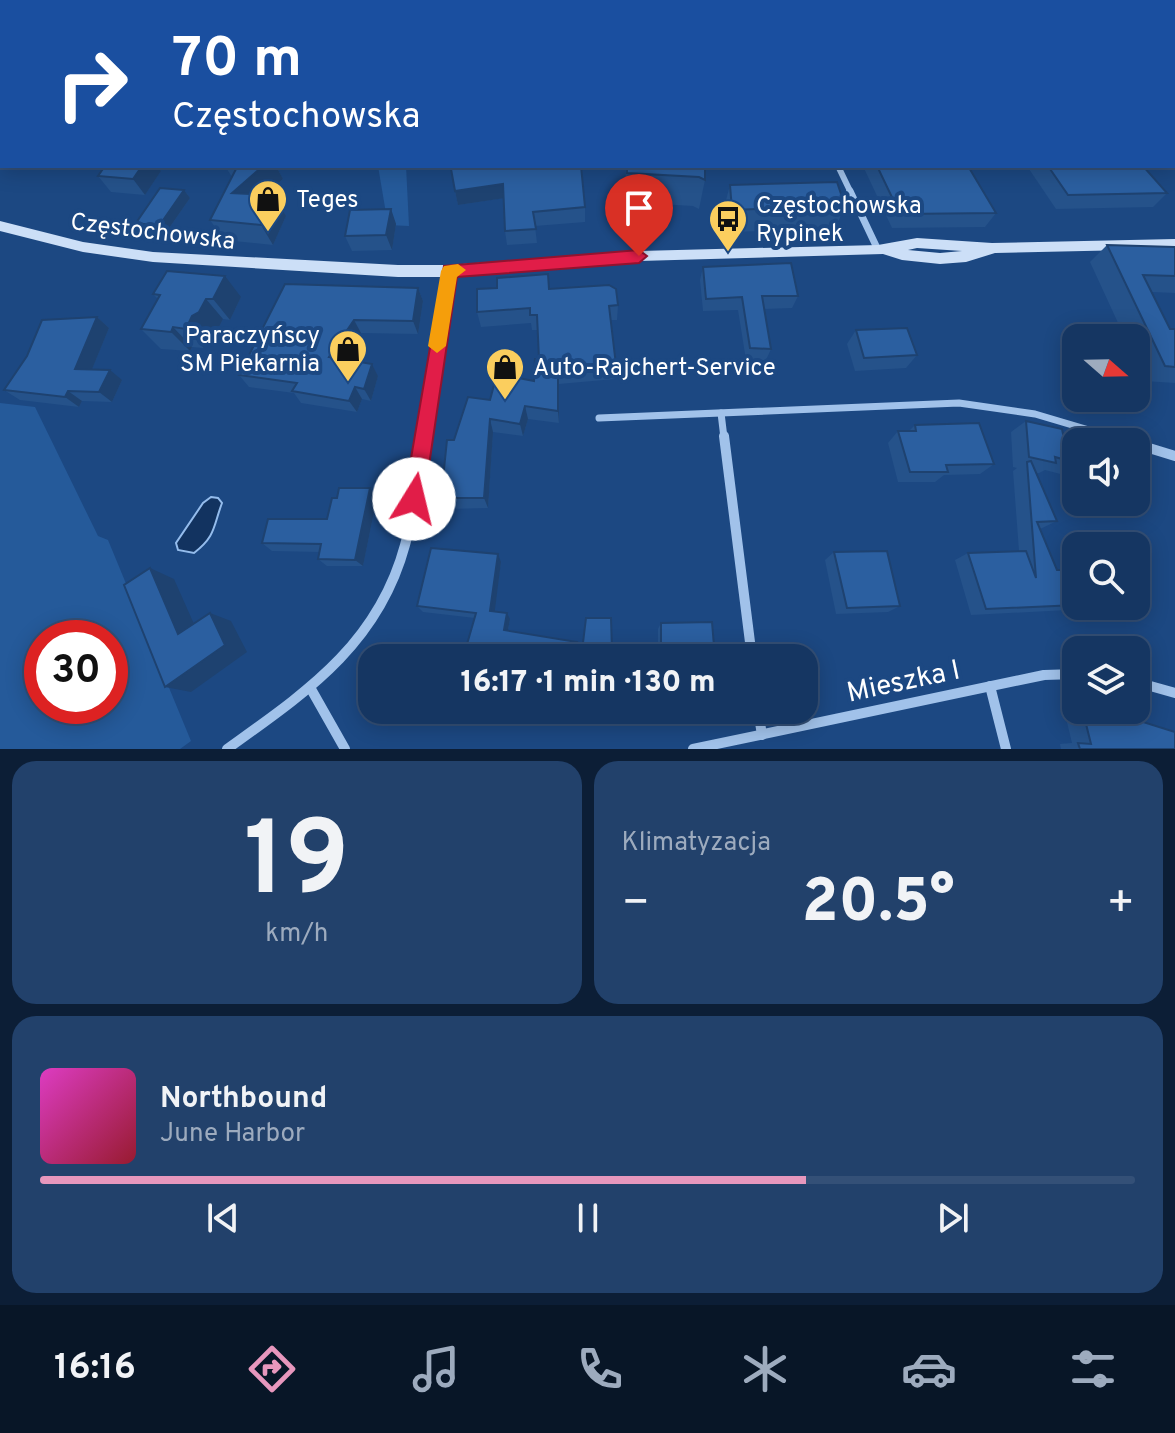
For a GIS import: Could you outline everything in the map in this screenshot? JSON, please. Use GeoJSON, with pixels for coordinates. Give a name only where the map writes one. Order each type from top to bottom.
{"type":"FeatureCollection","features":[{"type":"Feature","properties":{"kind":"main road","name":"Częstochowska"},"geometry":{"type":"LineString","coordinates":[[0,226],[83,247],[153,257],[318,269],[449,271],[576,259],[783,250],[878,250],[934,259],[971,257],[992,248],[1173,243]]}},
{"type":"Feature","properties":{"kind":"street"},"geometry":{"type":"LineString","coordinates":[[839,168],[878,250]]}},
{"type":"Feature","properties":{"kind":"street"},"geometry":{"type":"LineString","coordinates":[[227,749],[311,689],[356,644],[386,592],[405,546],[449,271]]}},
{"type":"Feature","properties":{"kind":"street"},"geometry":{"type":"LineString","coordinates":[[599,418],[959,403],[1035,414],[1082,428]]}},
{"type":"Feature","properties":{"kind":"street"},"geometry":{"type":"LineString","coordinates":[[721,413],[750,644]]}},
{"type":"Feature","properties":{"kind":"street"},"geometry":{"type":"LineString","coordinates":[[1150,448],[1175,456]]}},
{"type":"Feature","properties":{"kind":"street","name":"Mieszka I"},"geometry":{"type":"LineString","coordinates":[[693,749],[1044,675],[1062,674]]}},
{"type":"Feature","properties":{"kind":"street"},"geometry":{"type":"LineString","coordinates":[[990,686],[1006,749]]}},
{"type":"Feature","properties":{"kind":"street"},"geometry":{"type":"LineString","coordinates":[[1150,686],[1175,693]]}},
{"type":"Feature","properties":{"kind":"street"},"geometry":{"type":"LineString","coordinates":[[311,689],[345,749]]}},
{"type":"Feature","properties":{"kind":"street"},"geometry":{"type":"LineString","coordinates":[[760,724],[762,735]]}},
{"type":"Feature","properties":{"kind":"shaded area"},"geometry":{"type":"Polygon","coordinates":[[[378,168],[406,168],[409,226],[388,225],[378,168]]]}},
{"type":"Feature","properties":{"kind":"shaded area"},"geometry":{"type":"Polygon","coordinates":[[[0,403],[35,407],[98,536],[108,540],[191,741],[180,749],[0,749],[0,403]]]}},
{"type":"Feature","properties":{"kind":"shaded area"},"geometry":{"type":"Polygon","coordinates":[[[211,497],[218,498],[222,503],[210,536],[194,553],[178,550],[176,543],[203,503],[211,497]]]}},
{"type":"Feature","properties":{"kind":"building"},"geometry":{"type":"Polygon","coordinates":[[[104,168],[141,168],[133,179],[98,176],[104,168]]]}},
{"type":"Feature","properties":{"kind":"building"},"geometry":{"type":"Polygon","coordinates":[[[234,168],[261,168],[232,193],[274,195],[261,225],[210,220],[236,169],[234,168]]]}},
{"type":"Feature","properties":{"kind":"building"},"geometry":{"type":"Polygon","coordinates":[[[581,168],[585,207],[533,212],[536,229],[505,231],[503,184],[455,191],[451,169],[581,168]]]}},
{"type":"Feature","properties":{"kind":"building"},"geometry":{"type":"Polygon","coordinates":[[[627,168],[705,168],[705,180],[699,177],[627,173],[627,168]]]}},
{"type":"Feature","properties":{"kind":"building"},"geometry":{"type":"Polygon","coordinates":[[[878,168],[969,168],[996,213],[900,214],[878,168]]]}},
{"type":"Feature","properties":{"kind":"building"},"geometry":{"type":"Polygon","coordinates":[[[1049,168],[1145,168],[1167,193],[1068,195],[1049,168]]]}},
{"type":"Feature","properties":{"kind":"building"},"geometry":{"type":"Polygon","coordinates":[[[837,182],[845,206],[732,210],[730,185],[837,182]]]}},
{"type":"Feature","properties":{"kind":"building"},"geometry":{"type":"Polygon","coordinates":[[[160,188],[184,190],[159,226],[136,223],[160,188]]]}},
{"type":"Feature","properties":{"kind":"building"},"geometry":{"type":"Polygon","coordinates":[[[391,209],[386,235],[345,236],[350,210],[391,209]]]}},
{"type":"Feature","properties":{"kind":"building"},"geometry":{"type":"Polygon","coordinates":[[[1107,245],[1175,247],[1175,276],[1143,275],[1170,329],[1175,329],[1175,367],[1165,366],[1150,335],[1150,324],[1145,324],[1107,245]]]}},
{"type":"Feature","properties":{"kind":"building"},"geometry":{"type":"Polygon","coordinates":[[[791,263],[798,296],[762,296],[771,349],[750,348],[742,297],[706,299],[703,267],[791,263]]]}},
{"type":"Feature","properties":{"kind":"building"},"geometry":{"type":"Polygon","coordinates":[[[167,271],[225,276],[213,299],[206,299],[186,329],[173,327],[171,332],[141,329],[160,295],[153,294],[167,271]]]}},
{"type":"Feature","properties":{"kind":"building"},"geometry":{"type":"Polygon","coordinates":[[[548,274],[549,289],[609,285],[616,289],[618,305],[609,306],[616,365],[558,370],[558,411],[525,406],[520,424],[490,419],[484,498],[441,498],[447,440],[454,440],[468,397],[490,400],[497,374],[534,381],[535,359],[539,359],[537,315],[530,315],[530,308],[477,312],[477,289],[497,288],[497,278],[548,274]]]}},
{"type":"Feature","properties":{"kind":"building"},"geometry":{"type":"Polygon","coordinates":[[[285,284],[418,288],[413,321],[354,320],[329,357],[372,364],[364,389],[355,387],[349,401],[292,391],[297,383],[239,375],[285,284]]]}},
{"type":"Feature","properties":{"kind":"building"},"geometry":{"type":"Polygon","coordinates":[[[97,317],[75,369],[110,370],[99,392],[68,391],[65,397],[4,390],[27,356],[42,320],[97,317]]]}},
{"type":"Feature","properties":{"kind":"building"},"geometry":{"type":"Polygon","coordinates":[[[907,328],[917,355],[864,358],[856,330],[907,328]]]}},
{"type":"Feature","properties":{"kind":"building"},"geometry":{"type":"Polygon","coordinates":[[[1026,421],[1062,429],[1062,459],[1055,457],[1056,463],[1029,457],[1026,421]]]}},
{"type":"Feature","properties":{"kind":"building"},"geometry":{"type":"Polygon","coordinates":[[[979,423],[994,464],[946,465],[948,472],[910,472],[898,431],[916,431],[915,425],[979,423]]]}},
{"type":"Feature","properties":{"kind":"building"},"geometry":{"type":"Polygon","coordinates":[[[1031,461],[1057,521],[1037,522],[1057,570],[1062,570],[1062,606],[986,609],[968,553],[1026,551],[1036,578],[1027,462],[1031,461]]]}},
{"type":"Feature","properties":{"kind":"building"},"geometry":{"type":"Polygon","coordinates":[[[339,488],[370,488],[355,560],[318,559],[321,544],[262,543],[268,519],[327,519],[332,498],[337,498],[339,488]]]}},
{"type":"Feature","properties":{"kind":"building"},"geometry":{"type":"Polygon","coordinates":[[[431,548],[498,554],[490,611],[507,613],[504,630],[577,644],[467,644],[476,613],[417,606],[431,548]]]}},
{"type":"Feature","properties":{"kind":"building"},"geometry":{"type":"Polygon","coordinates":[[[887,551],[900,606],[847,608],[834,552],[887,551]]]}},
{"type":"Feature","properties":{"kind":"building"},"geometry":{"type":"Polygon","coordinates":[[[150,568],[178,634],[210,613],[225,645],[165,687],[124,585],[150,568]]]}},
{"type":"Feature","properties":{"kind":"building"},"geometry":{"type":"Polygon","coordinates":[[[586,618],[611,618],[612,644],[583,644],[586,618]]]}},
{"type":"Feature","properties":{"kind":"building"},"geometry":{"type":"Polygon","coordinates":[[[712,622],[714,644],[661,644],[661,623],[712,622]]]}},
{"type":"Feature","properties":{"kind":"building"},"geometry":{"type":"Polygon","coordinates":[[[1086,724],[1150,724],[1175,732],[1175,749],[1080,749],[1078,743],[1091,744],[1086,724]]]}},
{"type":"Feature","properties":{"kind":"slow traffic"},"geometry":{"type":"LineString","coordinates":[[437,346],[449,271],[458,270]]}},
{"type":"Feature","properties":{"kind":"place","name":"Teges"},"geometry":{"type":"Point","coordinates":[268,233]}},
{"type":"Feature","properties":{"kind":"place","name":"Częstochowska Rypinek"},"geometry":{"type":"Point","coordinates":[728,253]}},
{"type":"Feature","properties":{"kind":"place","name":"Paraczyńscy SM Piekarnia"},"geometry":{"type":"Point","coordinates":[348,383]}},
{"type":"Feature","properties":{"kind":"place","name":"Auto-Rajchert-Service"},"geometry":{"type":"Point","coordinates":[505,401]}},
{"type":"Feature","properties":{"kind":"route"},"geometry":{"type":"LineString","coordinates":[[414,499],[449,271],[639,256]]}}]}
